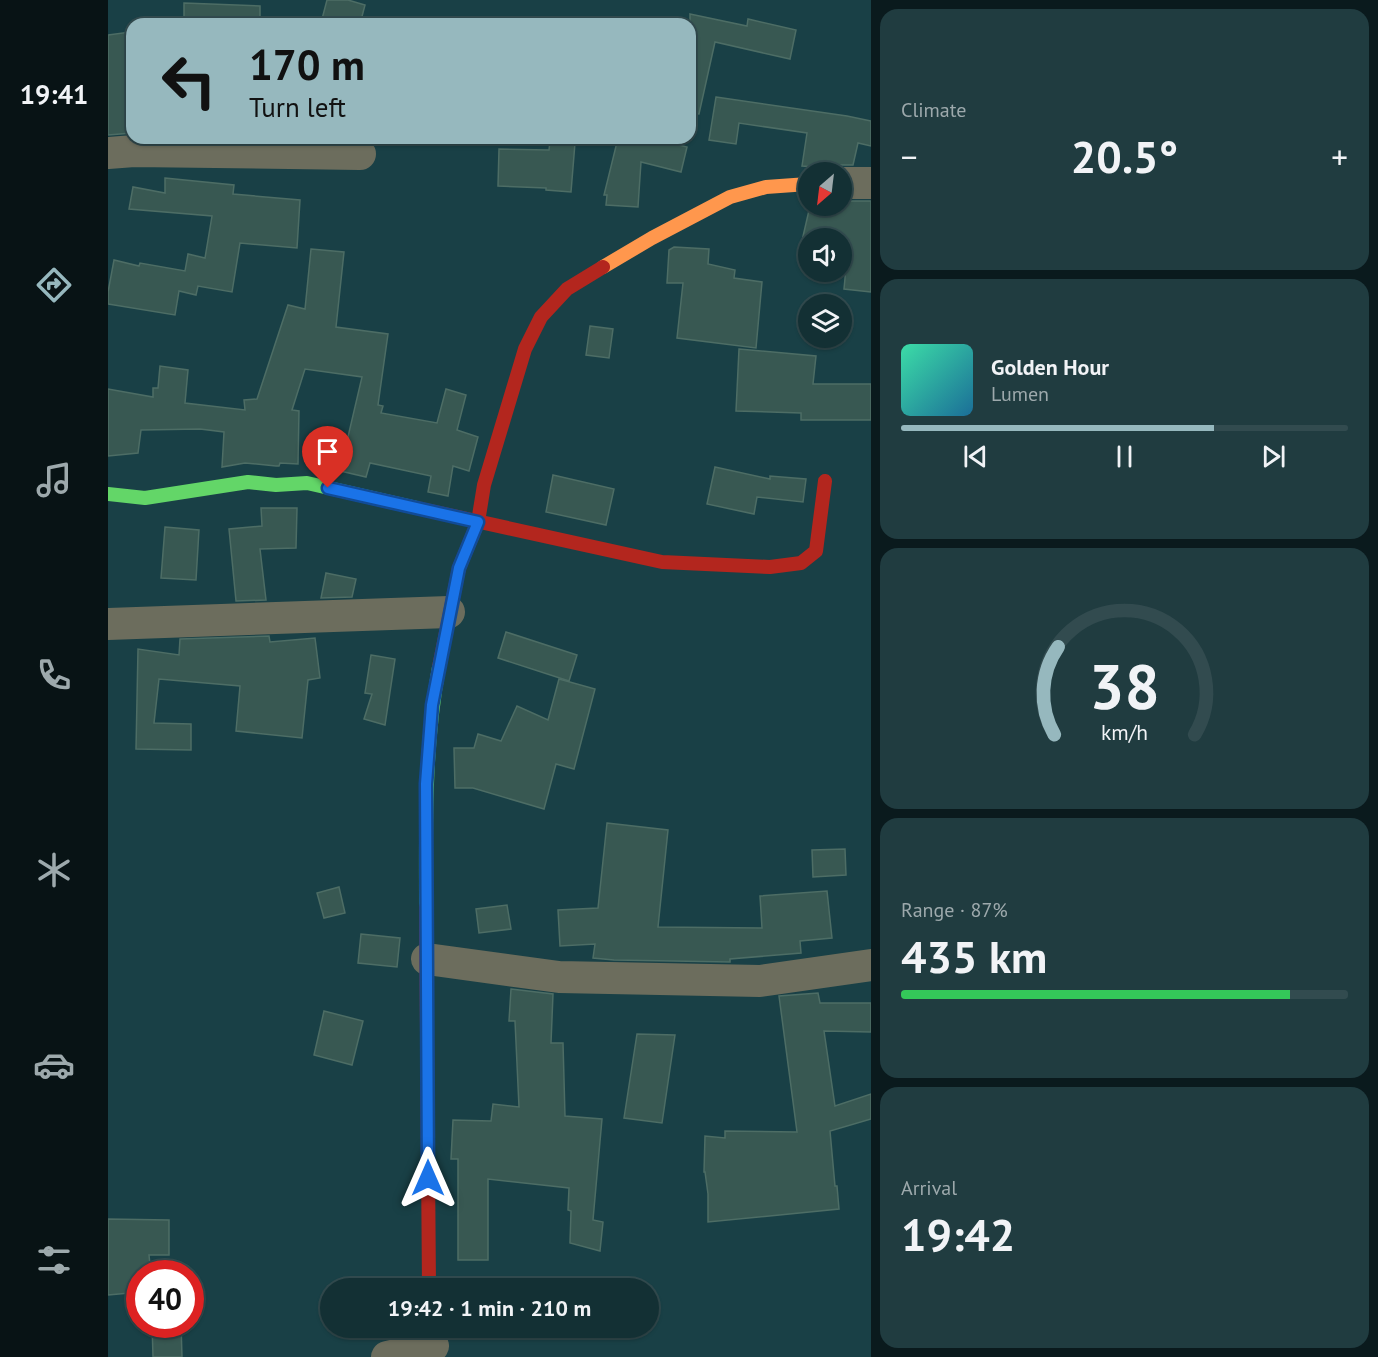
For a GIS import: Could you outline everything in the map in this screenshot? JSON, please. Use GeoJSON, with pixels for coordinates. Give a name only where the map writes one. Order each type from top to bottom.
{"type":"FeatureCollection","features":[{"type":"Feature","properties":{"kind":"street"},"geometry":{"type":"LineString","coordinates":[[108,153],[134,151],[360,154]]}},
{"type":"Feature","properties":{"kind":"street"},"geometry":{"type":"LineString","coordinates":[[852,183],[871,183]]}},
{"type":"Feature","properties":{"kind":"street"},"geometry":{"type":"LineString","coordinates":[[429,1278],[426,784],[432,705],[459,568],[478,522],[484,485],[525,349],[541,317],[567,289],[652,238],[730,197],[766,187],[798,185]]}},
{"type":"Feature","properties":{"kind":"street"},"geometry":{"type":"LineString","coordinates":[[108,494],[145,498],[248,482],[276,485],[307,483],[662,562],[770,567],[801,563],[816,550],[825,481]]}},
{"type":"Feature","properties":{"kind":"street"},"geometry":{"type":"LineString","coordinates":[[108,624],[449,612]]}},
{"type":"Feature","properties":{"kind":"street"},"geometry":{"type":"LineString","coordinates":[[427,959],[559,977],[760,981],[871,965]]}},
{"type":"Feature","properties":{"kind":"street"},"geometry":{"type":"LineString","coordinates":[[387,1357],[433,1343]]}},
{"type":"Feature","properties":{"kind":"building"},"geometry":{"type":"Polygon","coordinates":[[[327,0],[348,0],[365,5],[362,18],[322,18],[327,0]]]}},
{"type":"Feature","properties":{"kind":"building"},"geometry":{"type":"Polygon","coordinates":[[[184,3],[260,6],[260,18],[184,18],[184,3]]]}},
{"type":"Feature","properties":{"kind":"building"},"geometry":{"type":"Polygon","coordinates":[[[690,14],[747,26],[748,19],[796,30],[790,59],[715,42],[699,114],[696,114],[696,18],[690,18],[690,14]]]}},
{"type":"Feature","properties":{"kind":"building"},"geometry":{"type":"Polygon","coordinates":[[[126,33],[126,134],[108,135],[108,35],[126,33]]]}},
{"type":"Feature","properties":{"kind":"building"},"geometry":{"type":"Polygon","coordinates":[[[716,97],[871,121],[871,146],[858,143],[853,165],[852,162],[803,162],[807,133],[739,123],[736,144],[709,140],[716,97]]]}},
{"type":"Feature","properties":{"kind":"building"},"geometry":{"type":"Polygon","coordinates":[[[550,144],[575,144],[571,192],[546,190],[546,188],[498,186],[499,149],[549,150],[550,144]]]}},
{"type":"Feature","properties":{"kind":"building"},"geometry":{"type":"Polygon","coordinates":[[[617,144],[675,144],[687,147],[681,172],[641,162],[638,207],[606,205],[607,195],[604,195],[617,144]]]}},
{"type":"Feature","properties":{"kind":"building"},"geometry":{"type":"Polygon","coordinates":[[[165,178],[234,185],[233,194],[300,200],[297,248],[240,243],[232,292],[198,286],[196,295],[179,291],[175,315],[108,304],[114,260],[139,266],[140,263],[185,271],[188,254],[205,258],[212,216],[129,209],[133,187],[165,193],[165,178]]]}},
{"type":"Feature","properties":{"kind":"building"},"geometry":{"type":"Polygon","coordinates":[[[852,201],[871,201],[871,292],[844,289],[845,282],[852,282],[852,228],[805,228],[808,216],[852,216],[852,201]]]}},
{"type":"Feature","properties":{"kind":"building"},"geometry":{"type":"Polygon","coordinates":[[[674,247],[709,249],[708,264],[735,270],[734,278],[762,282],[756,348],[677,338],[683,283],[667,283],[669,250],[674,247]]]}},
{"type":"Feature","properties":{"kind":"building"},"geometry":{"type":"Polygon","coordinates":[[[311,249],[344,252],[336,327],[388,334],[378,405],[383,406],[381,413],[437,423],[446,389],[466,395],[457,430],[478,437],[469,471],[453,466],[448,496],[428,492],[431,476],[370,463],[366,477],[340,471],[362,377],[305,369],[292,410],[299,411],[298,464],[280,463],[276,466],[245,463],[222,467],[224,432],[200,429],[141,430],[138,453],[108,456],[108,389],[153,397],[153,388],[158,388],[160,366],[188,370],[185,403],[245,410],[244,400],[257,399],[288,305],[305,309],[311,249]]]}},
{"type":"Feature","properties":{"kind":"building"},"geometry":{"type":"Polygon","coordinates":[[[590,326],[613,329],[609,358],[586,355],[590,326]]]}},
{"type":"Feature","properties":{"kind":"building"},"geometry":{"type":"Polygon","coordinates":[[[739,349],[816,356],[813,384],[871,384],[871,420],[801,420],[801,413],[736,411],[739,349]]]}},
{"type":"Feature","properties":{"kind":"building"},"geometry":{"type":"Polygon","coordinates":[[[715,467],[770,479],[770,476],[806,479],[803,502],[757,497],[754,514],[707,504],[715,467]]]}},
{"type":"Feature","properties":{"kind":"building"},"geometry":{"type":"Polygon","coordinates":[[[553,475],[614,489],[606,525],[546,512],[553,475]]]}},
{"type":"Feature","properties":{"kind":"building"},"geometry":{"type":"Polygon","coordinates":[[[261,508],[297,508],[296,548],[260,549],[266,600],[236,601],[229,529],[262,526],[261,508]]]}},
{"type":"Feature","properties":{"kind":"building"},"geometry":{"type":"Polygon","coordinates":[[[165,527],[199,530],[196,580],[161,578],[165,527]]]}},
{"type":"Feature","properties":{"kind":"building"},"geometry":{"type":"Polygon","coordinates":[[[326,573],[356,579],[352,597],[321,598],[326,573]]]}},
{"type":"Feature","properties":{"kind":"building"},"geometry":{"type":"Polygon","coordinates":[[[506,632],[577,655],[569,681],[498,658],[506,632]]]}},
{"type":"Feature","properties":{"kind":"building"},"geometry":{"type":"Polygon","coordinates":[[[269,636],[270,642],[315,638],[320,678],[308,680],[302,738],[236,731],[240,686],[159,679],[154,723],[191,724],[191,750],[136,749],[138,649],[179,655],[180,639],[269,636]]]}},
{"type":"Feature","properties":{"kind":"building"},"geometry":{"type":"Polygon","coordinates":[[[371,655],[395,659],[385,725],[364,719],[372,694],[365,693],[371,655]]]}},
{"type":"Feature","properties":{"kind":"building"},"geometry":{"type":"Polygon","coordinates":[[[559,679],[595,689],[574,769],[556,764],[544,809],[473,788],[455,788],[454,748],[474,748],[478,734],[501,741],[517,706],[548,720],[559,679]]]}},
{"type":"Feature","properties":{"kind":"building"},"geometry":{"type":"Polygon","coordinates":[[[607,823],[668,830],[658,927],[762,928],[760,896],[827,891],[832,938],[800,941],[801,953],[730,959],[730,962],[614,960],[593,958],[595,944],[560,946],[558,910],[598,908],[607,823]]]}},
{"type":"Feature","properties":{"kind":"building"},"geometry":{"type":"Polygon","coordinates":[[[845,849],[846,875],[813,877],[812,850],[845,849]]]}},
{"type":"Feature","properties":{"kind":"building"},"geometry":{"type":"Polygon","coordinates":[[[339,887],[345,913],[324,918],[317,893],[339,887]]]}},
{"type":"Feature","properties":{"kind":"building"},"geometry":{"type":"Polygon","coordinates":[[[507,905],[511,929],[479,933],[476,909],[507,905]]]}},
{"type":"Feature","properties":{"kind":"building"},"geometry":{"type":"Polygon","coordinates":[[[361,934],[400,938],[397,967],[358,963],[361,934]]]}},
{"type":"Feature","properties":{"kind":"building"},"geometry":{"type":"Polygon","coordinates":[[[511,989],[553,994],[551,1043],[563,1043],[565,1116],[602,1119],[593,1220],[603,1222],[600,1251],[570,1243],[569,1188],[488,1179],[488,1260],[458,1260],[458,1159],[451,1159],[453,1120],[491,1121],[493,1104],[519,1107],[515,1021],[509,1021],[511,989]]]}},
{"type":"Feature","properties":{"kind":"building"},"geometry":{"type":"Polygon","coordinates":[[[818,993],[820,1003],[871,1003],[871,1032],[824,1031],[835,1106],[871,1094],[871,1119],[830,1131],[839,1209],[708,1222],[708,1194],[704,1172],[705,1136],[725,1138],[725,1131],[797,1132],[779,996],[818,993]]]}},
{"type":"Feature","properties":{"kind":"building"},"geometry":{"type":"Polygon","coordinates":[[[324,1011],[363,1021],[352,1065],[314,1055],[324,1011]]]}},
{"type":"Feature","properties":{"kind":"building"},"geometry":{"type":"Polygon","coordinates":[[[637,1034],[675,1035],[662,1123],[624,1118],[637,1034]]]}},
{"type":"Feature","properties":{"kind":"building"},"geometry":{"type":"Polygon","coordinates":[[[108,1219],[169,1220],[169,1255],[149,1255],[150,1260],[126,1260],[126,1293],[108,1295],[108,1219]]]}},
{"type":"Feature","properties":{"kind":"building"},"geometry":{"type":"Polygon","coordinates":[[[152,1338],[181,1338],[182,1357],[153,1357],[152,1338]]]}},
{"type":"Feature","properties":{"kind":"traffic: fast"},"geometry":{"type":"LineString","coordinates":[[108,494],[145,498],[248,482],[276,485],[307,483],[417,508]]}},
{"type":"Feature","properties":{"kind":"traffic: fast"},"geometry":{"type":"LineString","coordinates":[[426,907],[428,757],[439,667]]}},
{"type":"Feature","properties":{"kind":"traffic: slow"},"geometry":{"type":"LineString","coordinates":[[603,267],[730,197],[766,187],[798,185]]}},
{"type":"Feature","properties":{"kind":"traffic: jam"},"geometry":{"type":"LineString","coordinates":[[439,667],[459,568],[478,522],[484,485],[525,349],[541,317],[567,289],[603,267]]}},
{"type":"Feature","properties":{"kind":"traffic: jam"},"geometry":{"type":"LineString","coordinates":[[417,508],[662,562],[770,567],[801,563],[816,551],[825,481]]}},
{"type":"Feature","properties":{"kind":"traffic: jam"},"geometry":{"type":"LineString","coordinates":[[426,907],[429,1278]]}},
{"type":"Feature","properties":{"kind":"route"},"geometry":{"type":"LineString","coordinates":[[328,488],[478,522],[459,568],[432,705],[426,784],[428,1178]]}}]}
